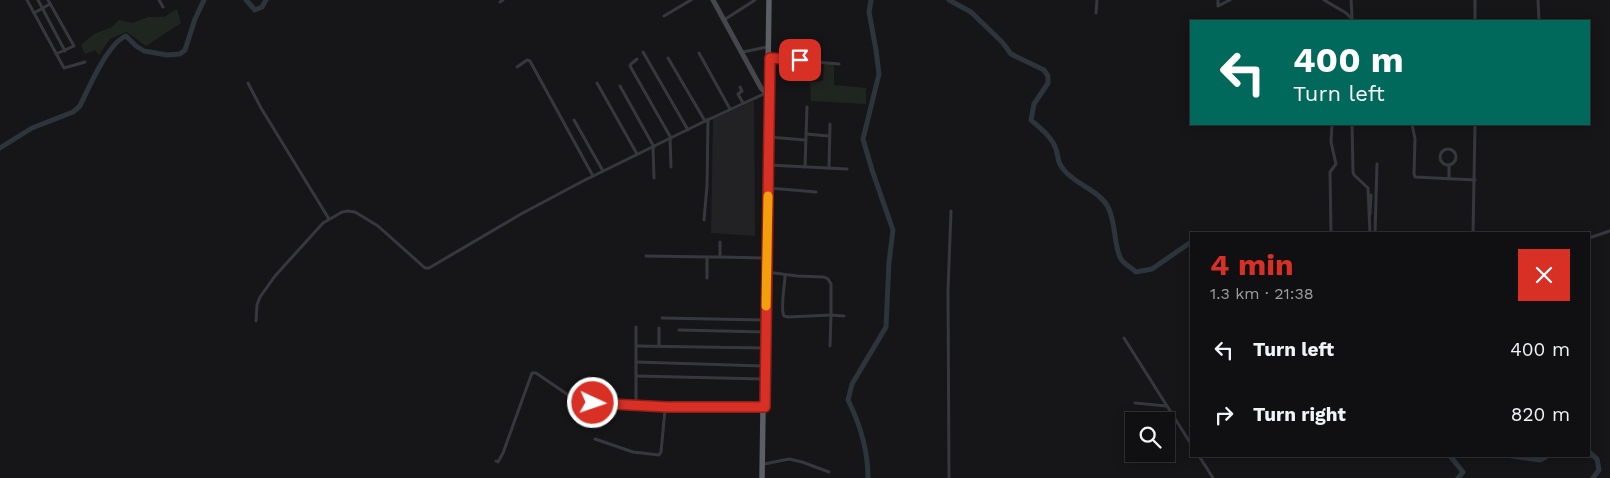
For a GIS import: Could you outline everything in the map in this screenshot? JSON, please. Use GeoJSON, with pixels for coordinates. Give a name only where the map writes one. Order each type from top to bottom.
{"type":"FeatureCollection","features":[{"type":"Feature","properties":{"kind":"highway"},"geometry":{"type":"LineString","coordinates":[[765,332],[768,47],[771,0]]}},
{"type":"Feature","properties":{"kind":"highway"},"geometry":{"type":"LineString","coordinates":[[763,478],[771,0]]}},
{"type":"Feature","properties":{"kind":"highway"},"geometry":{"type":"LineString","coordinates":[[763,478],[764,407]]}},
{"type":"Feature","properties":{"kind":"main road"},"geometry":{"type":"LineString","coordinates":[[713,0],[762,88],[768,93]]}},
{"type":"Feature","properties":{"kind":"street"},"geometry":{"type":"LineString","coordinates":[[27,0],[64,68],[85,62]]}},
{"type":"Feature","properties":{"kind":"street"},"geometry":{"type":"LineString","coordinates":[[38,0],[65,51]]}},
{"type":"Feature","properties":{"kind":"street"},"geometry":{"type":"LineString","coordinates":[[159,0],[163,7]]}},
{"type":"Feature","properties":{"kind":"street"},"geometry":{"type":"LineString","coordinates":[[664,16],[691,0]]}},
{"type":"Feature","properties":{"kind":"street"},"geometry":{"type":"LineString","coordinates":[[724,20],[755,0]]}},
{"type":"Feature","properties":{"kind":"street"},"geometry":{"type":"LineString","coordinates":[[1096,13],[1097,0]]}},
{"type":"Feature","properties":{"kind":"street"},"geometry":{"type":"LineString","coordinates":[[1218,0],[1218,6],[1230,0]]}},
{"type":"Feature","properties":{"kind":"street"},"geometry":{"type":"LineString","coordinates":[[1324,0],[1353,19]]}},
{"type":"Feature","properties":{"kind":"street"},"geometry":{"type":"LineString","coordinates":[[1351,0],[1353,19]]}},
{"type":"Feature","properties":{"kind":"street"},"geometry":{"type":"LineString","coordinates":[[1475,0],[1475,20]]}},
{"type":"Feature","properties":{"kind":"street"},"geometry":{"type":"LineString","coordinates":[[1538,0],[1539,20]]}},
{"type":"Feature","properties":{"kind":"street"},"geometry":{"type":"LineString","coordinates":[[34,13],[42,9],[49,2],[74,46],[56,54]]}},
{"type":"Feature","properties":{"kind":"street"},"geometry":{"type":"LineString","coordinates":[[742,52],[768,47]]}},
{"type":"Feature","properties":{"kind":"street"},"geometry":{"type":"LineString","coordinates":[[643,52],[688,130]]}},
{"type":"Feature","properties":{"kind":"street"},"geometry":{"type":"LineString","coordinates":[[699,53],[730,109]]}},
{"type":"Feature","properties":{"kind":"street"},"geometry":{"type":"LineString","coordinates":[[668,58],[706,120],[707,186],[704,220]]}},
{"type":"Feature","properties":{"kind":"street"},"geometry":{"type":"LineString","coordinates":[[770,58],[839,64]]}},
{"type":"Feature","properties":{"kind":"street"},"geometry":{"type":"LineString","coordinates":[[637,59],[630,66],[671,138],[671,167]]}},
{"type":"Feature","properties":{"kind":"street"},"geometry":{"type":"LineString","coordinates":[[516,66],[527,60],[530,61],[594,176]]}},
{"type":"Feature","properties":{"kind":"street"},"geometry":{"type":"LineString","coordinates":[[248,83],[261,108],[329,219]]}},
{"type":"Feature","properties":{"kind":"street"},"geometry":{"type":"LineString","coordinates":[[596,83],[637,154]]}},
{"type":"Feature","properties":{"kind":"street"},"geometry":{"type":"LineString","coordinates":[[620,86],[654,147],[654,178]]}},
{"type":"Feature","properties":{"kind":"street"},"geometry":{"type":"LineString","coordinates":[[740,87],[742,91],[738,94],[743,103]]}},
{"type":"Feature","properties":{"kind":"street"},"geometry":{"type":"LineString","coordinates":[[256,321],[257,305],[263,293],[299,249],[329,219],[342,212],[356,212],[378,226],[425,268],[428,268],[521,214],[603,171],[706,120],[768,93]]}},
{"type":"Feature","properties":{"kind":"street"},"geometry":{"type":"LineString","coordinates":[[805,167],[807,108]]}},
{"type":"Feature","properties":{"kind":"street"},"geometry":{"type":"LineString","coordinates":[[574,120],[603,171]]}},
{"type":"Feature","properties":{"kind":"street"},"geometry":{"type":"LineString","coordinates":[[830,124],[830,168]]}},
{"type":"Feature","properties":{"kind":"street"},"geometry":{"type":"LineString","coordinates":[[1331,232],[1330,172],[1336,165],[1331,142],[1332,125]]}},
{"type":"Feature","properties":{"kind":"street"},"geometry":{"type":"LineString","coordinates":[[1352,125],[1352,165],[1354,175],[1368,188],[1370,232]]}},
{"type":"Feature","properties":{"kind":"street"},"geometry":{"type":"LineString","coordinates":[[1412,125],[1415,139],[1414,176],[1418,178],[1475,180]]}},
{"type":"Feature","properties":{"kind":"street"},"geometry":{"type":"LineString","coordinates":[[1473,232],[1475,125]]}},
{"type":"Feature","properties":{"kind":"street"},"geometry":{"type":"LineString","coordinates":[[806,134],[830,136]]}},
{"type":"Feature","properties":{"kind":"street"},"geometry":{"type":"LineString","coordinates":[[769,137],[805,140]]}},
{"type":"Feature","properties":{"kind":"street"},"geometry":{"type":"LineString","coordinates":[[1448,148],[1456,153],[1455,161],[1449,165],[1444,164],[1441,160],[1442,151],[1448,148]]}},
{"type":"Feature","properties":{"kind":"street"},"geometry":{"type":"LineString","coordinates":[[1375,232],[1377,164]]}},
{"type":"Feature","properties":{"kind":"street"},"geometry":{"type":"LineString","coordinates":[[769,165],[847,169]]}},
{"type":"Feature","properties":{"kind":"street"},"geometry":{"type":"LineString","coordinates":[[1448,178],[1449,165]]}},
{"type":"Feature","properties":{"kind":"street"},"geometry":{"type":"LineString","coordinates":[[768,188],[816,192]]}},
{"type":"Feature","properties":{"kind":"street"},"geometry":{"type":"LineString","coordinates":[[1369,217],[1372,195]]}},
{"type":"Feature","properties":{"kind":"street"},"geometry":{"type":"LineString","coordinates":[[949,478],[948,290],[951,211]]}},
{"type":"Feature","properties":{"kind":"street"},"geometry":{"type":"LineString","coordinates":[[1370,227],[1375,219]]}},
{"type":"Feature","properties":{"kind":"street"},"geometry":{"type":"LineString","coordinates":[[1590,238],[1610,231]]}},
{"type":"Feature","properties":{"kind":"street"},"geometry":{"type":"LineString","coordinates":[[720,242],[720,257]]}},
{"type":"Feature","properties":{"kind":"street"},"geometry":{"type":"LineString","coordinates":[[646,256],[765,258]]}},
{"type":"Feature","properties":{"kind":"street"},"geometry":{"type":"LineString","coordinates":[[706,278],[707,257]]}},
{"type":"Feature","properties":{"kind":"street"},"geometry":{"type":"LineString","coordinates":[[767,272],[784,275],[824,277],[828,279],[831,284],[830,346]]}},
{"type":"Feature","properties":{"kind":"street"},"geometry":{"type":"LineString","coordinates":[[784,275],[784,295],[781,310],[784,316],[788,318],[844,316]]}},
{"type":"Feature","properties":{"kind":"street"},"geometry":{"type":"LineString","coordinates":[[662,318],[764,320]]}},
{"type":"Feature","properties":{"kind":"street"},"geometry":{"type":"LineString","coordinates":[[636,327],[636,405]]}},
{"type":"Feature","properties":{"kind":"street"},"geometry":{"type":"LineString","coordinates":[[659,346],[660,328]]}},
{"type":"Feature","properties":{"kind":"street"},"geometry":{"type":"LineString","coordinates":[[679,330],[765,332]]}},
{"type":"Feature","properties":{"kind":"street"},"geometry":{"type":"LineString","coordinates":[[1124,338],[1190,442]]}},
{"type":"Feature","properties":{"kind":"street"},"geometry":{"type":"LineString","coordinates":[[637,346],[765,348]]}},
{"type":"Feature","properties":{"kind":"street"},"geometry":{"type":"LineString","coordinates":[[636,362],[765,366]]}},
{"type":"Feature","properties":{"kind":"street"},"geometry":{"type":"LineString","coordinates":[[496,461],[498,462],[503,453],[532,373],[578,403],[667,407],[764,407]]}},
{"type":"Feature","properties":{"kind":"street"},"geometry":{"type":"LineString","coordinates":[[636,376],[765,379]]}},
{"type":"Feature","properties":{"kind":"street"},"geometry":{"type":"LineString","coordinates":[[1135,403],[1167,406]]}},
{"type":"Feature","properties":{"kind":"street"},"geometry":{"type":"LineString","coordinates":[[595,440],[634,452],[659,454],[661,452],[665,410],[667,407]]}},
{"type":"Feature","properties":{"kind":"street"},"geometry":{"type":"LineString","coordinates":[[1200,457],[1213,478]]}},
{"type":"Feature","properties":{"kind":"street"},"geometry":{"type":"LineString","coordinates":[[764,464],[789,459],[829,472]]}},
{"type":"Feature","properties":{"kind":"shaded area"},"geometry":{"type":"Polygon","coordinates":[[[177,9],[181,23],[146,46],[127,32],[110,39],[99,55],[95,50],[85,54],[81,45],[94,34],[112,27],[119,20],[133,23],[148,17],[164,17],[177,9]]]}},
{"type":"Feature","properties":{"kind":"shaded area"},"geometry":{"type":"Polygon","coordinates":[[[824,62],[834,63],[834,85],[866,88],[866,104],[811,101],[810,82],[823,81],[824,62]]]}},
{"type":"Feature","properties":{"kind":"shaded area"},"geometry":{"type":"Polygon","coordinates":[[[754,101],[755,236],[711,233],[713,119],[754,101]]]}},
{"type":"Feature","properties":{"kind":"waterway"},"geometry":{"type":"LineString","coordinates":[[0,148],[32,128],[73,112],[80,106],[106,56],[112,47],[126,36],[144,51],[167,55],[180,54],[185,50],[195,19],[204,0]]}},
{"type":"Feature","properties":{"kind":"waterway"},"geometry":{"type":"LineString","coordinates":[[246,0],[255,10],[262,7],[266,0]]}},
{"type":"Feature","properties":{"kind":"waterway"},"geometry":{"type":"LineString","coordinates":[[868,478],[867,458],[862,438],[848,400],[852,384],[886,327],[889,262],[893,230],[863,139],[879,74],[869,12],[871,0]]}},
{"type":"Feature","properties":{"kind":"waterway"},"geometry":{"type":"LineString","coordinates":[[949,0],[971,12],[1003,43],[1011,54],[1044,70],[1048,76],[1048,83],[1034,104],[1031,120],[1052,141],[1059,162],[1064,170],[1099,196],[1108,207],[1111,213],[1117,248],[1124,263],[1136,272],[1152,269],[1190,243]]}},
{"type":"Feature","properties":{"kind":"waterway"},"geometry":{"type":"LineString","coordinates":[[1590,453],[1597,459],[1599,470],[1593,478]]}},
{"type":"Feature","properties":{"kind":"waterway"},"geometry":{"type":"LineString","coordinates":[[1451,457],[1463,472],[1458,478]]}},
{"type":"Feature","properties":{"kind":"waterway"},"geometry":{"type":"LineString","coordinates":[[1519,457],[1540,460],[1545,457]]}},
{"type":"Feature","properties":{"kind":"slow traffic"},"geometry":{"type":"LineString","coordinates":[[766,306],[768,196]]}},
{"type":"Feature","properties":{"kind":"route"},"geometry":{"type":"LineString","coordinates":[[593,403],[667,407],[765,407],[770,58],[800,60]]}}]}
